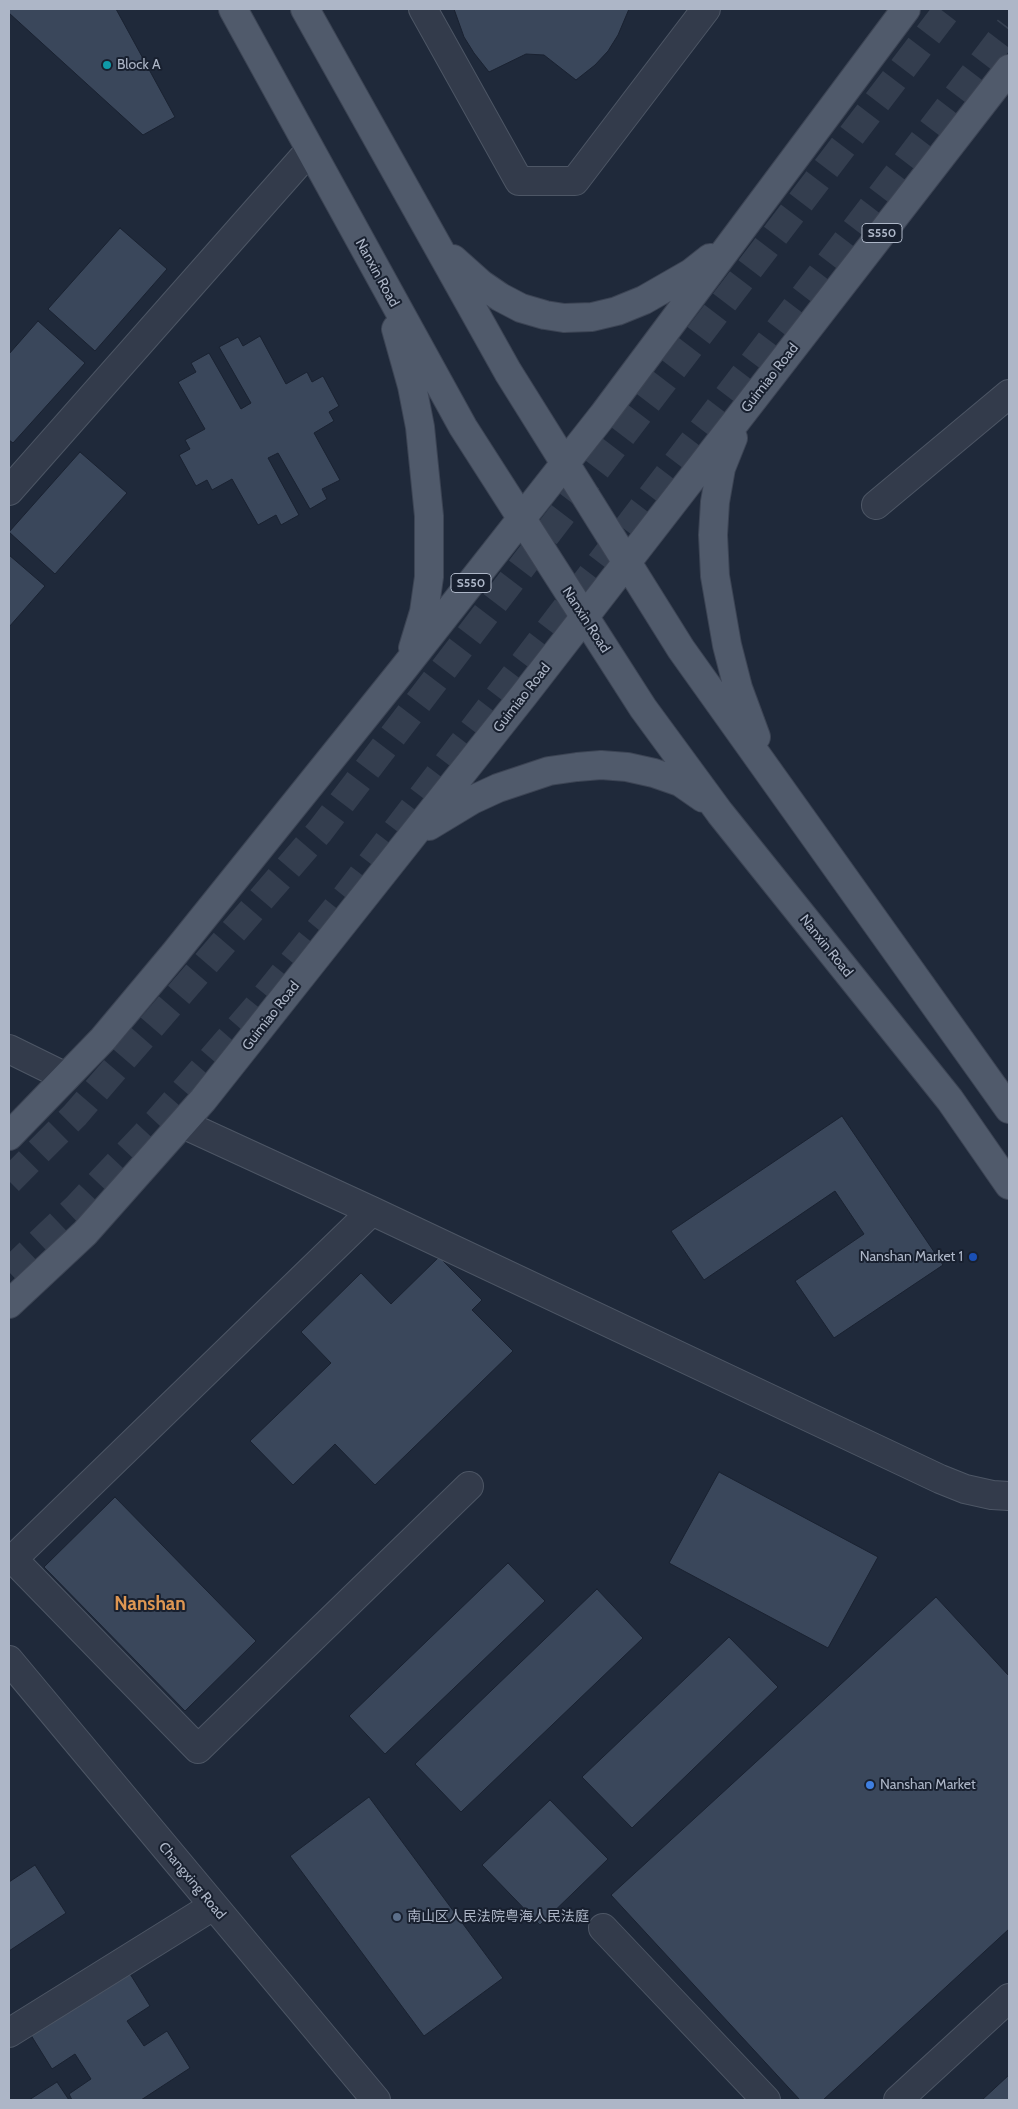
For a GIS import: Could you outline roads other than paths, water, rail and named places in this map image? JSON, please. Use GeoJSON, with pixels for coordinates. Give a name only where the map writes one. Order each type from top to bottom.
{"type":"FeatureCollection","features":[{"type":"Feature","properties":{"kind":"main road","name":"Nanxin Road"},"geometry":{"type":"LineString","coordinates":[[233,9],[463,428],[643,708],[720,813],[950,1100],[1009,1185]]}},
{"type":"Feature","properties":{"kind":"main road"},"geometry":{"type":"LineString","coordinates":[[305,9],[508,372],[681,649],[774,777],[1009,1110]]}},
{"type":"Feature","properties":{"kind":"main road","name":"S550"},"geometry":{"type":"LineString","coordinates":[[9,1136],[103,1039],[175,953],[404,668],[565,464],[906,9]]}},
{"type":"Feature","properties":{"kind":"main road","name":"Guimiao Road"},"geometry":{"type":"LineString","coordinates":[[9,1304],[85,1234],[183,1124],[402,850],[1009,69]]}},
{"type":"Feature","properties":{"kind":"main road"},"geometry":{"type":"LineString","coordinates":[[429,230],[446,253],[463,269],[500,297],[521,308],[564,318],[592,317],[617,311],[644,300],[691,273],[728,242],[743,226]]}},
{"type":"Feature","properties":{"kind":"main road"},"geometry":{"type":"LineString","coordinates":[[372,264],[402,346],[418,419],[426,474],[429,516],[429,577],[424,612],[416,640],[404,668]]}},
{"type":"Feature","properties":{"kind":"main road"},"geometry":{"type":"LineString","coordinates":[[754,397],[733,438],[721,468],[715,502],[713,536],[715,576],[727,645],[738,688],[761,751],[774,777]]}},
{"type":"Feature","properties":{"kind":"main road"},"geometry":{"type":"LineString","coordinates":[[402,850],[430,826],[472,800],[523,779],[549,771],[577,767],[601,765],[626,767],[654,773],[680,782],[698,794],[720,813]]}},
{"type":"Feature","properties":{"kind":"street"},"geometry":{"type":"LineString","coordinates":[[423,9],[519,181],[575,181],[706,9]]}},
{"type":"Feature","properties":{"kind":"street"},"geometry":{"type":"LineString","coordinates":[[9,491],[310,150]]}},
{"type":"Feature","properties":{"kind":"street"},"geometry":{"type":"LineString","coordinates":[[876,505],[1009,394]]}},
{"type":"Feature","properties":{"kind":"street"},"geometry":{"type":"LineString","coordinates":[[9,1050],[66,1077]]}},
{"type":"Feature","properties":{"kind":"street"},"geometry":{"type":"LineString","coordinates":[[183,1124],[940,1479],[965,1489],[992,1495],[1009,1496]]}},
{"type":"Feature","properties":{"kind":"street"},"geometry":{"type":"LineString","coordinates":[[372,1211],[13,1559],[198,1749],[469,1486]]}},
{"type":"Feature","properties":{"kind":"street","name":"Changxing Road"},"geometry":{"type":"LineString","coordinates":[[9,1660],[376,2100]]}},
{"type":"Feature","properties":{"kind":"street"},"geometry":{"type":"LineString","coordinates":[[9,2033],[213,1906]]}},
{"type":"Feature","properties":{"kind":"street"},"geometry":{"type":"LineString","coordinates":[[603,1928],[766,2100]]}},
{"type":"Feature","properties":{"kind":"street"},"geometry":{"type":"LineString","coordinates":[[898,2100],[1009,1998]]}},
{"type":"Feature","properties":{"kind":"tunnel"},"geometry":{"type":"LineString","coordinates":[[9,1181],[75,1115],[320,831],[948,9]]}},
{"type":"Feature","properties":{"kind":"tunnel"},"geometry":{"type":"LineString","coordinates":[[9,1272],[75,1209],[157,1122],[256,1008],[346,896],[1009,28]]}},
{"type":"Feature","properties":{"kind":"place","name":"Block A"},"geometry":{"type":"Point","coordinates":[107,65]}},
{"type":"Feature","properties":{"kind":"place","name":"Nanshan Market 1"},"geometry":{"type":"Point","coordinates":[973,1257]}},
{"type":"Feature","properties":{"kind":"place","name":"Nanshan Market"},"geometry":{"type":"Point","coordinates":[870,1785]}},
{"type":"Feature","properties":{"kind":"place","name":"南山区人民法院粤海人民法庭"},"geometry":{"type":"Point","coordinates":[397,1917]}},
{"type":"Feature","properties":{"kind":"district","name":"Nanshan"},"geometry":{"type":"Point","coordinates":[150,1604]}}]}
